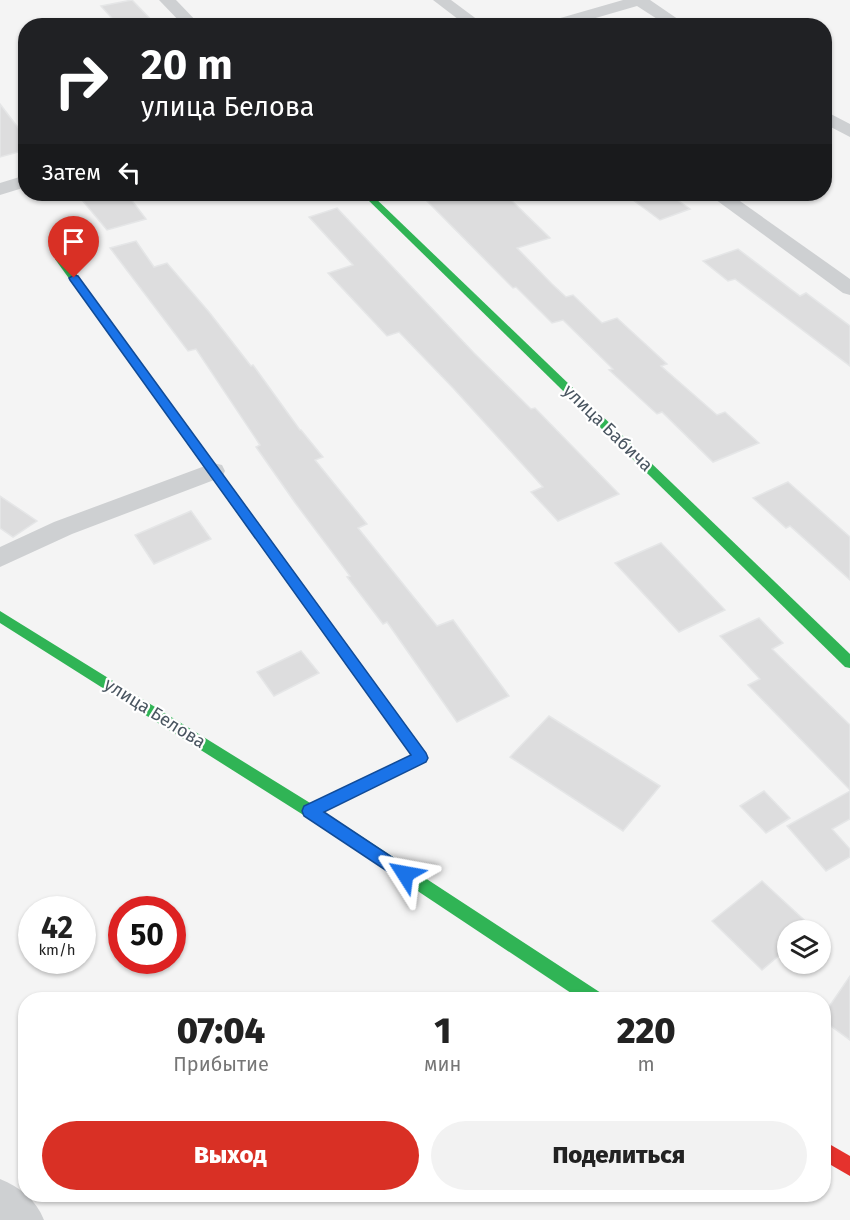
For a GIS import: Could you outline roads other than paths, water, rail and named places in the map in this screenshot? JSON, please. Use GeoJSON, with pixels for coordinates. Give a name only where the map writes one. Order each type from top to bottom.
{"type":"FeatureCollection","features":[{"type":"Feature","properties":{"kind":"street"},"geometry":{"type":"LineString","coordinates":[[167,0],[185,18]]}},
{"type":"Feature","properties":{"kind":"street"},"geometry":{"type":"LineString","coordinates":[[441,0],[467,18]]}},
{"type":"Feature","properties":{"kind":"street"},"geometry":{"type":"LineString","coordinates":[[577,18],[640,0],[668,18]]}},
{"type":"Feature","properties":{"kind":"street"},"geometry":{"type":"LineString","coordinates":[[832,120],[850,132]]}},
{"type":"Feature","properties":{"kind":"street"},"geometry":{"type":"LineString","coordinates":[[0,189],[18,184]]}},
{"type":"Feature","properties":{"kind":"street","name":"улица Бабича"},"geometry":{"type":"LineString","coordinates":[[373,201],[850,663]]}},
{"type":"Feature","properties":{"kind":"street"},"geometry":{"type":"LineString","coordinates":[[728,201],[850,289]]}},
{"type":"Feature","properties":{"kind":"street"},"geometry":{"type":"LineString","coordinates":[[60,259],[421,758],[310,811]]}},
{"type":"Feature","properties":{"kind":"street"},"geometry":{"type":"LineString","coordinates":[[0,558],[63,528],[213,471]]}},
{"type":"Feature","properties":{"kind":"street","name":"улица Белова"},"geometry":{"type":"LineString","coordinates":[[0,616],[310,811],[584,992]]}},
{"type":"Feature","properties":{"kind":"street"},"geometry":{"type":"LineString","coordinates":[[831,1155],[850,1167]]}},
{"type":"Feature","properties":{"kind":"street"},"geometry":{"type":"LineString","coordinates":[[0,1198],[25,1220]]}}]}
